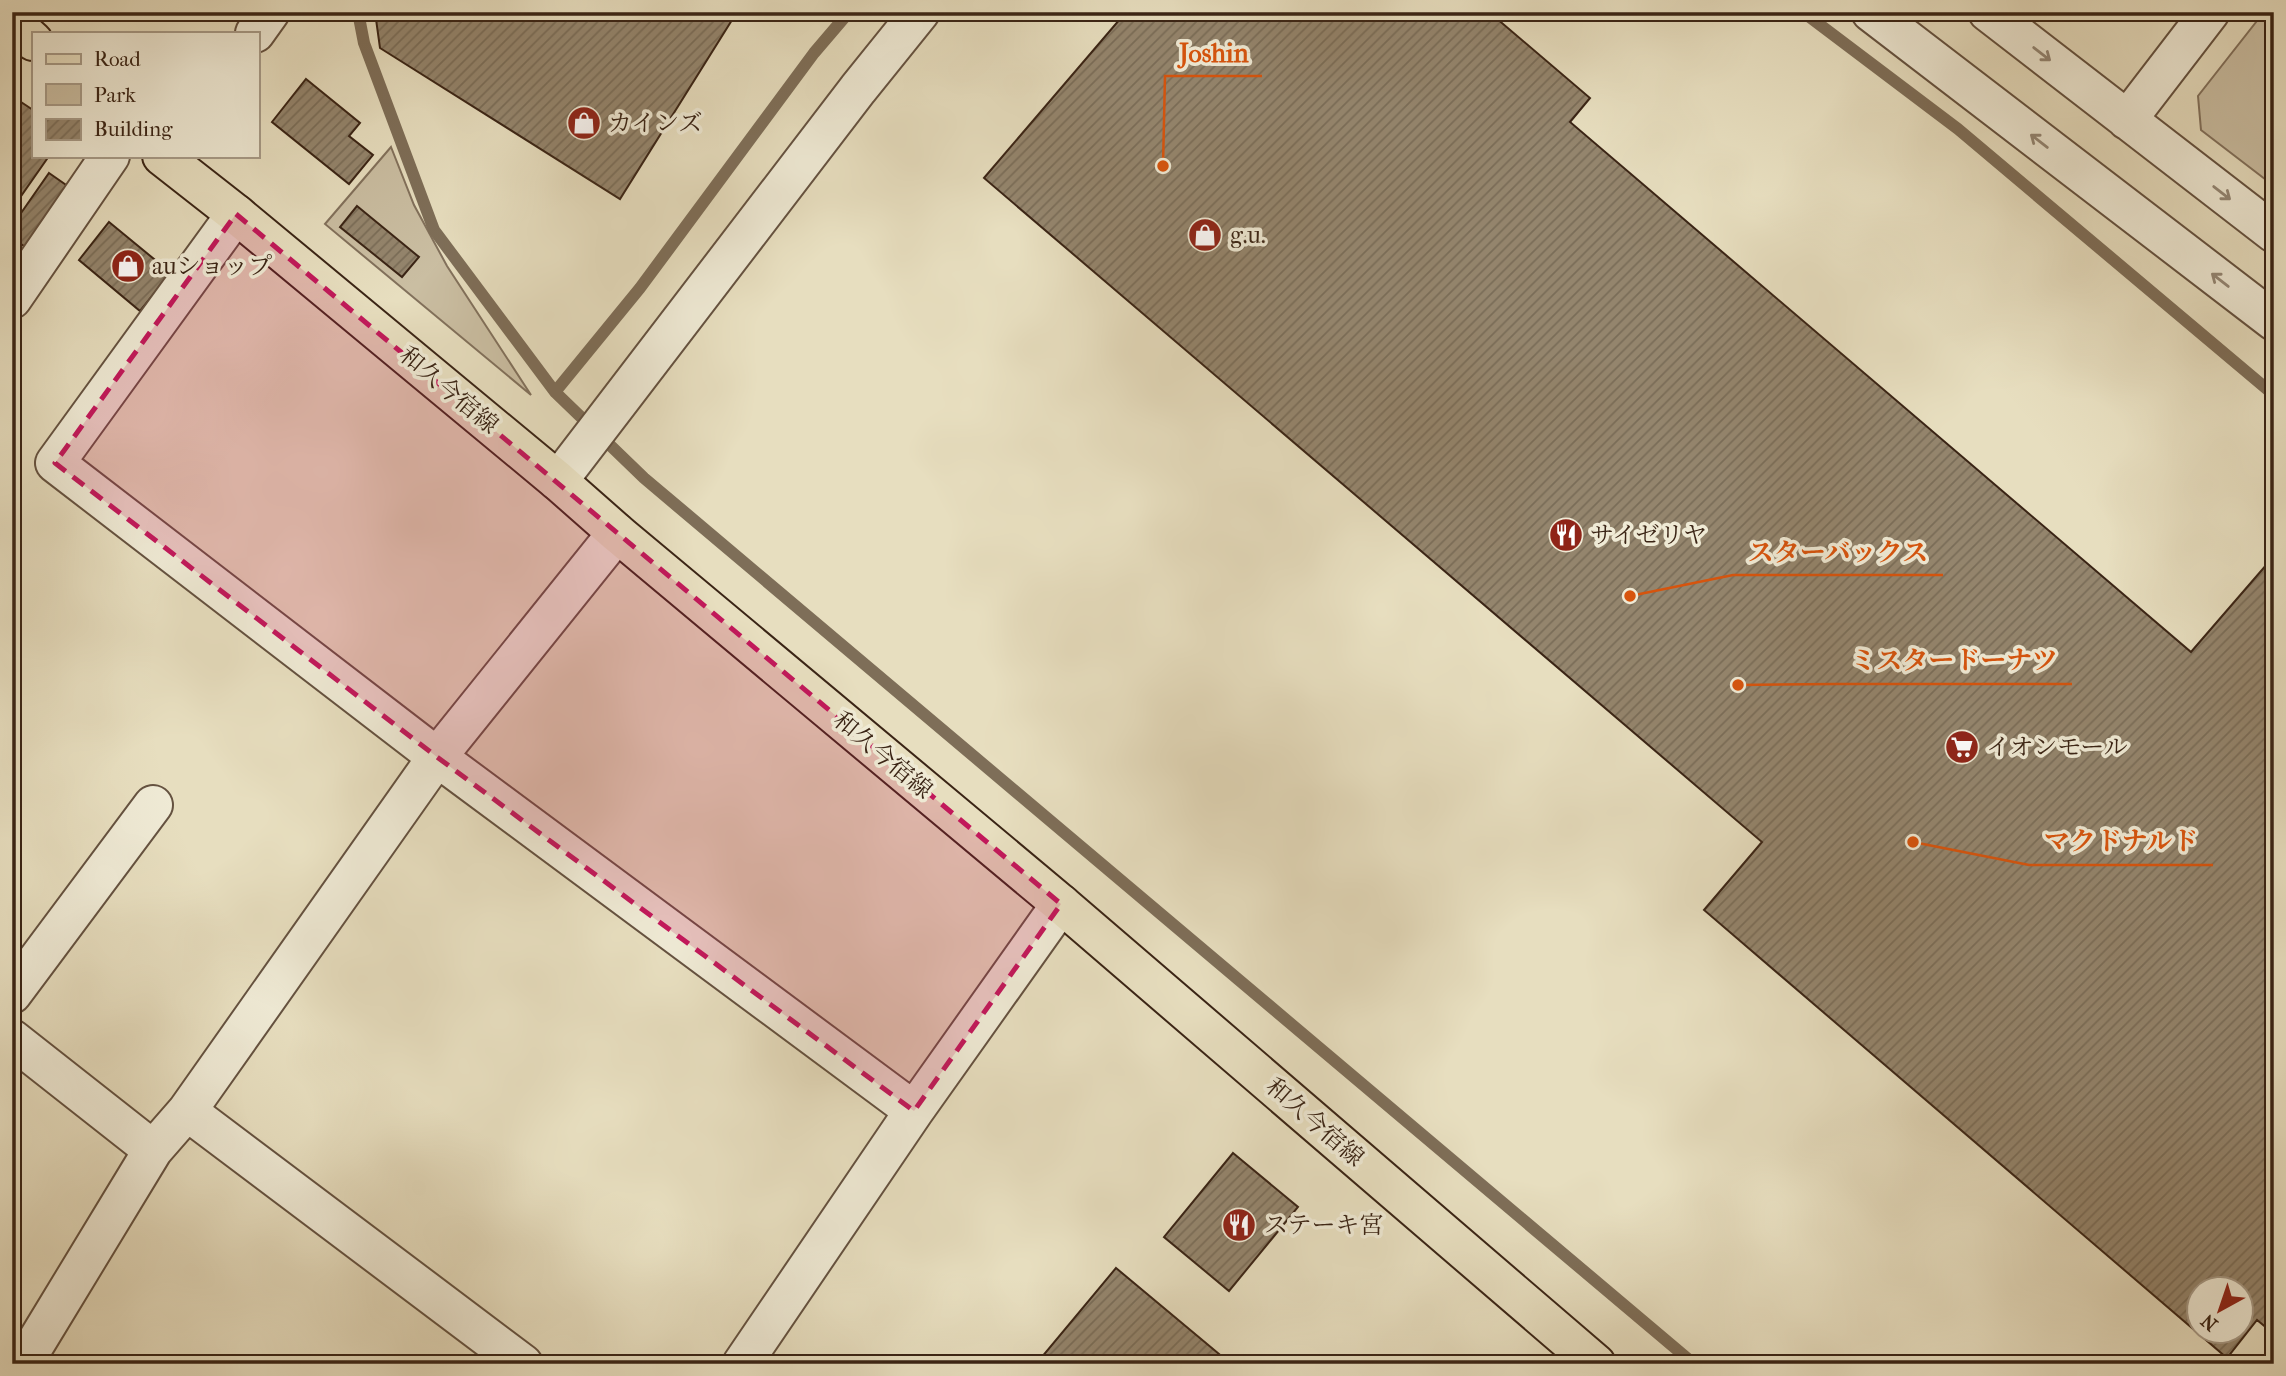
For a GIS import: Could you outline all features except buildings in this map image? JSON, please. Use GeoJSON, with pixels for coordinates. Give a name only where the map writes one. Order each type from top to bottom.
{"type":"FeatureCollection","features":[{"type":"Feature","properties":{"kind":"main road"},"geometry":{"type":"LineString","coordinates":[[12,22],[32,40]]}},
{"type":"Feature","properties":{"kind":"main road","name":"和久今宿線"},"geometry":{"type":"LineString","coordinates":[[166,158],[558,481],[1060,904],[1596,1364]]}},
{"type":"Feature","properties":{"kind":"street"},"geometry":{"type":"LineString","coordinates":[[256,32],[270,12]]}},
{"type":"Feature","properties":{"kind":"street"},"geometry":{"type":"LineString","coordinates":[[558,481],[920,12]]}},
{"type":"Feature","properties":{"kind":"street"},"geometry":{"type":"LineString","coordinates":[[1871,12],[2274,321]]}},
{"type":"Feature","properties":{"kind":"street"},"geometry":{"type":"LineString","coordinates":[[1988,12],[2274,233]]}},
{"type":"Feature","properties":{"kind":"street"},"geometry":{"type":"LineString","coordinates":[[2127,120],[2210,12]]}},
{"type":"Feature","properties":{"kind":"street"},"geometry":{"type":"LineString","coordinates":[[12,299],[109,158]]}},
{"type":"Feature","properties":{"kind":"street"},"geometry":{"type":"LineString","coordinates":[[236,214],[55,463],[437,757],[914,1111]]}},
{"type":"Feature","properties":{"kind":"street"},"geometry":{"type":"LineString","coordinates":[[23,1364],[153,1150],[187,1111],[437,757],[617,533]]}},
{"type":"Feature","properties":{"kind":"street"},"geometry":{"type":"LineString","coordinates":[[12,994],[153,805]]}},
{"type":"Feature","properties":{"kind":"street"},"geometry":{"type":"LineString","coordinates":[[742,1364],[914,1111],[1060,904]]}},
{"type":"Feature","properties":{"kind":"street"},"geometry":{"type":"LineString","coordinates":[[12,1039],[153,1150]]}},
{"type":"Feature","properties":{"kind":"street"},"geometry":{"type":"LineString","coordinates":[[187,1111],[523,1364]]}},
{"type":"Feature","properties":{"kind":"highlighted area"},"geometry":{"type":"Polygon","coordinates":[[[236,214],[1061,904],[914,1111],[437,757],[55,463],[236,214]]]}},
{"type":"Feature","properties":{"kind":"green space"},"geometry":{"type":"Polygon","coordinates":[[[2264,12],[2274,12],[2274,186],[2201,130],[2198,96],[2264,12]]]}},
{"type":"Feature","properties":{"kind":"green space"},"geometry":{"type":"Polygon","coordinates":[[[391,147],[414,205],[447,266],[531,395],[325,224],[391,147]]]}},
{"type":"Feature","properties":{"kind":"waterway"},"geometry":{"type":"LineString","coordinates":[[358,12],[364,43],[434,230],[555,392],[644,478],[1694,1364]]}},
{"type":"Feature","properties":{"kind":"waterway"},"geometry":{"type":"LineString","coordinates":[[555,392],[640,288],[814,53],[849,12]]}},
{"type":"Feature","properties":{"kind":"waterway"},"geometry":{"type":"LineString","coordinates":[[1803,12],[1958,129],[2274,395]]}},
{"type":"Feature","properties":{"kind":"place","name":"カインズ"},"geometry":{"type":"Point","coordinates":[584,123]}},
{"type":"Feature","properties":{"kind":"place","name":"Joshin"},"geometry":{"type":"Point","coordinates":[1163,166]}},
{"type":"Feature","properties":{"kind":"place","name":"g.u."},"geometry":{"type":"Point","coordinates":[1205,235]}},
{"type":"Feature","properties":{"kind":"place","name":"auショップ"},"geometry":{"type":"Point","coordinates":[128,266]}},
{"type":"Feature","properties":{"kind":"place","name":"サイゼリヤ"},"geometry":{"type":"Point","coordinates":[1566,535]}},
{"type":"Feature","properties":{"kind":"place","name":"スターバックス"},"geometry":{"type":"Point","coordinates":[1630,596]}},
{"type":"Feature","properties":{"kind":"place","name":"ミスタードーナツ"},"geometry":{"type":"Point","coordinates":[1738,685]}},
{"type":"Feature","properties":{"kind":"place","name":"イオンモール"},"geometry":{"type":"Point","coordinates":[1962,747]}},
{"type":"Feature","properties":{"kind":"place","name":"マクドナルド"},"geometry":{"type":"Point","coordinates":[1913,842]}},
{"type":"Feature","properties":{"kind":"place","name":"ステーキ宮"},"geometry":{"type":"Point","coordinates":[1239,1225]}}]}
